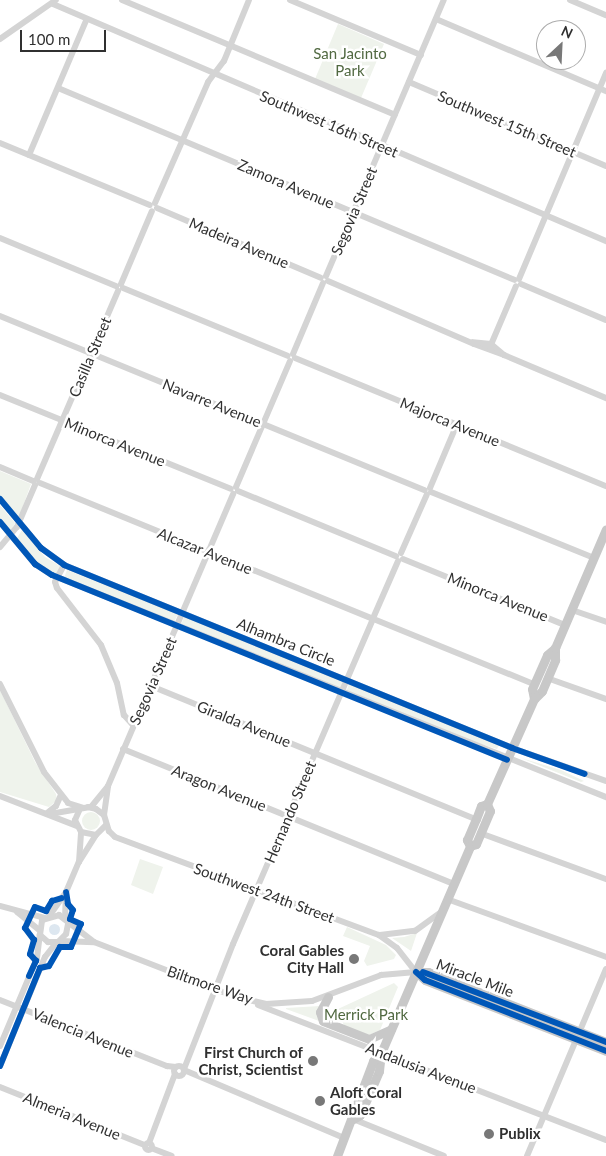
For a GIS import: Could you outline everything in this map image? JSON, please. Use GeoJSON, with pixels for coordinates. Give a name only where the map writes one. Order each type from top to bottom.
{"type":"FeatureCollection","features":[{"type":"Feature","properties":{"kind":"main road"},"geometry":{"type":"LineString","coordinates":[[534,699],[542,692],[555,660],[555,648],[594,558],[603,543],[606,529]]}},
{"type":"Feature","properties":{"kind":"main road"},"geometry":{"type":"LineString","coordinates":[[470,846],[467,840],[476,819],[507,760],[534,699],[534,684],[547,655],[555,648]]}},
{"type":"Feature","properties":{"kind":"main road"},"geometry":{"type":"LineString","coordinates":[[547,655],[549,660],[546,669],[547,678]]}},
{"type":"Feature","properties":{"kind":"main road"},"geometry":{"type":"LineString","coordinates":[[337,1156],[353,1119],[352,1111],[369,1069],[380,1053],[391,1029],[470,846],[476,844],[490,811],[484,805]]}},
{"type":"Feature","properties":{"kind":"main road","name":"Miracle Mile"},"geometry":{"type":"LineString","coordinates":[[416,972],[425,980],[578,1035],[606,1042]]}},
{"type":"Feature","properties":{"kind":"main road"},"geometry":{"type":"LineString","coordinates":[[328,997],[320,1012],[323,1022],[369,1039],[391,1029]]}},
{"type":"Feature","properties":{"kind":"main road","name":"Miracle Mile"},"geometry":{"type":"LineString","coordinates":[[578,1035],[606,1051]]}},
{"type":"Feature","properties":{"kind":"street"},"geometry":{"type":"LineString","coordinates":[[122,0],[395,115]]}},
{"type":"Feature","properties":{"kind":"street","name":"Casilla Street"},"geometry":{"type":"LineString","coordinates":[[0,547],[11,536],[19,522],[182,141],[230,46],[250,0]]}},
{"type":"Feature","properties":{"kind":"street"},"geometry":{"type":"LineString","coordinates":[[290,0],[421,55]]}},
{"type":"Feature","properties":{"kind":"street","name":"Segovia Street"},"geometry":{"type":"LineString","coordinates":[[91,807],[108,786],[444,0]]}},
{"type":"Feature","properties":{"kind":"street"},"geometry":{"type":"LineString","coordinates":[[570,0],[606,15]]}},
{"type":"Feature","properties":{"kind":"street"},"geometry":{"type":"LineString","coordinates":[[0,39],[54,2]]}},
{"type":"Feature","properties":{"kind":"street","name":"Southwest 16th Street"},"geometry":{"type":"LineString","coordinates":[[54,2],[86,21],[606,242]]}},
{"type":"Feature","properties":{"kind":"street"},"geometry":{"type":"LineString","coordinates":[[436,18],[603,89]]}},
{"type":"Feature","properties":{"kind":"street"},"geometry":{"type":"LineString","coordinates":[[29,154],[86,21]]}},
{"type":"Feature","properties":{"kind":"street"},"geometry":{"type":"LineString","coordinates":[[606,73],[603,89],[573,152],[490,346],[504,355],[606,398]]}},
{"type":"Feature","properties":{"kind":"street","name":"Southwest 15th Street"},"geometry":{"type":"LineString","coordinates":[[408,82],[606,166]]}},
{"type":"Feature","properties":{"kind":"street","name":"Zamora Avenue"},"geometry":{"type":"LineString","coordinates":[[58,88],[606,320]]}},
{"type":"Feature","properties":{"kind":"street","name":"Madeira Avenue"},"geometry":{"type":"LineString","coordinates":[[0,143],[473,342],[490,346]]}},
{"type":"Feature","properties":{"kind":"street","name":"Majorca Avenue"},"geometry":{"type":"LineString","coordinates":[[0,238],[606,486]]}},
{"type":"Feature","properties":{"kind":"street","name":"Navarre Avenue"},"geometry":{"type":"LineString","coordinates":[[0,316],[594,558]]}},
{"type":"Feature","properties":{"kind":"street","name":"Minorca Avenue"},"geometry":{"type":"LineString","coordinates":[[0,395],[565,625]]}},
{"type":"Feature","properties":{"kind":"street","name":"Hernando Street"},"geometry":{"type":"LineString","coordinates":[[179,1071],[457,424]]}},
{"type":"Feature","properties":{"kind":"street","name":"Alcazar Avenue"},"geometry":{"type":"LineString","coordinates":[[0,467],[534,684]]}},
{"type":"Feature","properties":{"kind":"street","name":"Alhambra Circle"},"geometry":{"type":"LineString","coordinates":[[0,499],[45,552],[64,565],[512,748],[604,781]]}},
{"type":"Feature","properties":{"kind":"street","name":"Alhambra Circle"},"geometry":{"type":"LineString","coordinates":[[0,522],[40,568],[59,578],[507,760],[606,797]]}},
{"type":"Feature","properties":{"kind":"street"},"geometry":{"type":"LineString","coordinates":[[64,565],[56,585],[104,650],[125,711],[135,723]]}},
{"type":"Feature","properties":{"kind":"street","name":"Minorca Avenue"},"geometry":{"type":"LineString","coordinates":[[572,610],[606,622]]}},
{"type":"Feature","properties":{"kind":"street"},"geometry":{"type":"LineString","coordinates":[[547,678],[606,700]]}},
{"type":"Feature","properties":{"kind":"street"},"geometry":{"type":"LineString","coordinates":[[0,684],[34,756],[68,803],[77,826]]}},
{"type":"Feature","properties":{"kind":"street","name":"Giralda Avenue"},"geometry":{"type":"LineString","coordinates":[[151,686],[476,819]]}},
{"type":"Feature","properties":{"kind":"street","name":"Aragon Avenue"},"geometry":{"type":"LineString","coordinates":[[124,749],[454,884]]}},
{"type":"Feature","properties":{"kind":"street"},"geometry":{"type":"LineString","coordinates":[[580,788],[586,782],[585,774]]}},
{"type":"Feature","properties":{"kind":"street"},"geometry":{"type":"LineString","coordinates":[[599,794],[596,786],[604,781]]}},
{"type":"Feature","properties":{"kind":"street","name":"Segovia Street"},"geometry":{"type":"LineString","coordinates":[[104,816],[108,786]]}},
{"type":"Feature","properties":{"kind":"street"},"geometry":{"type":"LineString","coordinates":[[48,813],[56,806],[61,795]]}},
{"type":"Feature","properties":{"kind":"street"},"geometry":{"type":"LineString","coordinates":[[0,796],[48,813],[96,835]]}},
{"type":"Feature","properties":{"kind":"street"},"geometry":{"type":"LineString","coordinates":[[68,803],[81,809]]}},
{"type":"Feature","properties":{"kind":"street"},"geometry":{"type":"LineString","coordinates":[[0,1046],[37,958],[39,933],[47,917],[66,892],[79,862],[96,835],[106,825],[104,816],[91,807],[71,812],[48,813]]}},
{"type":"Feature","properties":{"kind":"street"},"geometry":{"type":"LineString","coordinates":[[79,862],[77,826],[81,809]]}},
{"type":"Feature","properties":{"kind":"street","name":"Southwest 24th Street"},"geometry":{"type":"LineString","coordinates":[[106,825],[119,839],[379,935],[397,948],[416,972]]}},
{"type":"Feature","properties":{"kind":"street"},"geometry":{"type":"LineString","coordinates":[[480,833],[606,879]]}},
{"type":"Feature","properties":{"kind":"street"},"geometry":{"type":"LineString","coordinates":[[0,1066],[45,958],[59,942],[67,922],[66,892]]}},
{"type":"Feature","properties":{"kind":"street"},"geometry":{"type":"LineString","coordinates":[[447,898],[606,957]]}},
{"type":"Feature","properties":{"kind":"street"},"geometry":{"type":"LineString","coordinates":[[0,906],[17,912],[47,917]]}},
{"type":"Feature","properties":{"kind":"street"},"geometry":{"type":"LineString","coordinates":[[379,935],[415,930],[442,911]]}},
{"type":"Feature","properties":{"kind":"street"},"geometry":{"type":"LineString","coordinates":[[17,912],[46,941],[59,942]]}},
{"type":"Feature","properties":{"kind":"street","name":"Biltmore Way"},"geometry":{"type":"LineString","coordinates":[[47,917],[67,922],[94,942],[236,997],[280,1005],[328,997],[381,975],[416,972]]}},
{"type":"Feature","properties":{"kind":"street","name":"Biltmore Way"},"geometry":{"type":"LineString","coordinates":[[59,942],[94,942]]}},
{"type":"Feature","properties":{"kind":"street"},"geometry":{"type":"LineString","coordinates":[[527,1156],[606,969]]}},
{"type":"Feature","properties":{"kind":"street","name":"Andalusia Avenue"},"geometry":{"type":"LineString","coordinates":[[236,997],[606,1140]]}},
{"type":"Feature","properties":{"kind":"street","name":"Valencia Avenue"},"geometry":{"type":"LineString","coordinates":[[0,1000],[344,1138]]}},
{"type":"Feature","properties":{"kind":"street"},"geometry":{"type":"LineString","coordinates":[[147,1148],[179,1071]]}},
{"type":"Feature","properties":{"kind":"street","name":"Almeria Avenue"},"geometry":{"type":"LineString","coordinates":[[0,1087],[147,1148],[172,1156]]}},
{"type":"Feature","properties":{"kind":"street"},"geometry":{"type":"LineString","coordinates":[[353,1119],[444,1156]]}},
{"type":"Feature","properties":{"kind":"green space","name":"San Jacinto Park"},"geometry":{"type":"Polygon","coordinates":[[[338,24],[384,44],[361,98],[315,79],[338,24]]]}},
{"type":"Feature","properties":{"kind":"green space"},"geometry":{"type":"Polygon","coordinates":[[[0,471],[31,484],[19,517],[0,496],[0,471]]]}},
{"type":"Feature","properties":{"kind":"green space"},"geometry":{"type":"Polygon","coordinates":[[[0,505],[15,523],[11,532],[0,518],[0,505]]]}},
{"type":"Feature","properties":{"kind":"green space"},"geometry":{"type":"Polygon","coordinates":[[[22,530],[45,557],[60,566],[56,575],[40,565],[17,538],[22,530]]]}},
{"type":"Feature","properties":{"kind":"green space"},"geometry":{"type":"Polygon","coordinates":[[[67,570],[178,614],[174,622],[64,578],[67,570]]]}},
{"type":"Feature","properties":{"kind":"green space"},"geometry":{"type":"Polygon","coordinates":[[[184,617],[343,682],[341,689],[181,625],[184,617]]]}},
{"type":"Feature","properties":{"kind":"green space"},"geometry":{"type":"Polygon","coordinates":[[[349,684],[499,745],[497,749],[468,740],[346,692],[349,684]]]}},
{"type":"Feature","properties":{"kind":"green space"},"geometry":{"type":"Polygon","coordinates":[[[0,690],[35,762],[56,794],[57,800],[49,807],[0,792],[0,690]]]}},
{"type":"Feature","properties":{"kind":"green space"},"geometry":{"type":"Polygon","coordinates":[[[521,758],[561,770],[584,781],[581,782],[521,758]]]}},
{"type":"Feature","properties":{"kind":"green space"},"geometry":{"type":"Polygon","coordinates":[[[87,812],[95,812],[100,817],[98,828],[87,830],[82,825],[82,817],[87,812]]]}},
{"type":"Feature","properties":{"kind":"green space"},"geometry":{"type":"Polygon","coordinates":[[[140,859],[163,867],[153,894],[131,885],[140,859]]]}},
{"type":"Feature","properties":{"kind":"green space"},"geometry":{"type":"Polygon","coordinates":[[[347,927],[386,945],[396,955],[394,959],[367,966],[364,961],[370,946],[343,936],[347,927]]]}},
{"type":"Feature","properties":{"kind":"green space"},"geometry":{"type":"Polygon","coordinates":[[[417,933],[411,951],[392,938],[404,937],[417,933]]]}},
{"type":"Feature","properties":{"kind":"green space","name":"Merrick Park"},"geometry":{"type":"Polygon","coordinates":[[[394,983],[398,987],[380,1030],[369,1035],[345,1027],[342,1021],[325,1015],[394,983]]]}},
{"type":"Feature","properties":{"kind":"green space"},"geometry":{"type":"Polygon","coordinates":[[[320,1006],[319,1021],[286,1009],[286,1008],[320,1006]]]}},
{"type":"Feature","properties":{"kind":"shaded area"},"geometry":{"type":"Polygon","coordinates":[[[52,924],[56,924],[59,929],[58,933],[52,934],[49,931],[49,927],[52,924]]]}},
{"type":"Feature","properties":{"kind":"cycle path"},"geometry":{"type":"LineString","coordinates":[[0,499],[41,548],[64,565],[512,748],[585,774]]}},
{"type":"Feature","properties":{"kind":"cycle path"},"geometry":{"type":"LineString","coordinates":[[0,522],[35,564],[52,575],[507,760]]}},
{"type":"Feature","properties":{"kind":"cycle path"},"geometry":{"type":"LineString","coordinates":[[0,1066],[40,968],[49,966],[60,947],[71,947],[81,924],[70,919],[73,910],[68,904],[66,892]]}},
{"type":"Feature","properties":{"kind":"cycle path"},"geometry":{"type":"LineString","coordinates":[[29,976],[36,961],[30,954],[34,940],[25,928],[35,907],[46,911],[52,901],[62,898]]}},
{"type":"Feature","properties":{"kind":"cycle path"},"geometry":{"type":"LineString","coordinates":[[416,972],[425,980],[606,1051]]}},
{"type":"Feature","properties":{"kind":"cycle path"},"geometry":{"type":"LineString","coordinates":[[423,972],[606,1042]]}},
{"type":"Feature","properties":{"kind":"place","name":"Coral Gables City Hall"},"geometry":{"type":"Point","coordinates":[354,959]}},
{"type":"Feature","properties":{"kind":"place","name":"First Church of Christ, Scientist"},"geometry":{"type":"Point","coordinates":[313,1061]}},
{"type":"Feature","properties":{"kind":"place","name":"Aloft Coral Gables"},"geometry":{"type":"Point","coordinates":[320,1101]}},
{"type":"Feature","properties":{"kind":"place","name":"Publix"},"geometry":{"type":"Point","coordinates":[489,1134]}}]}
